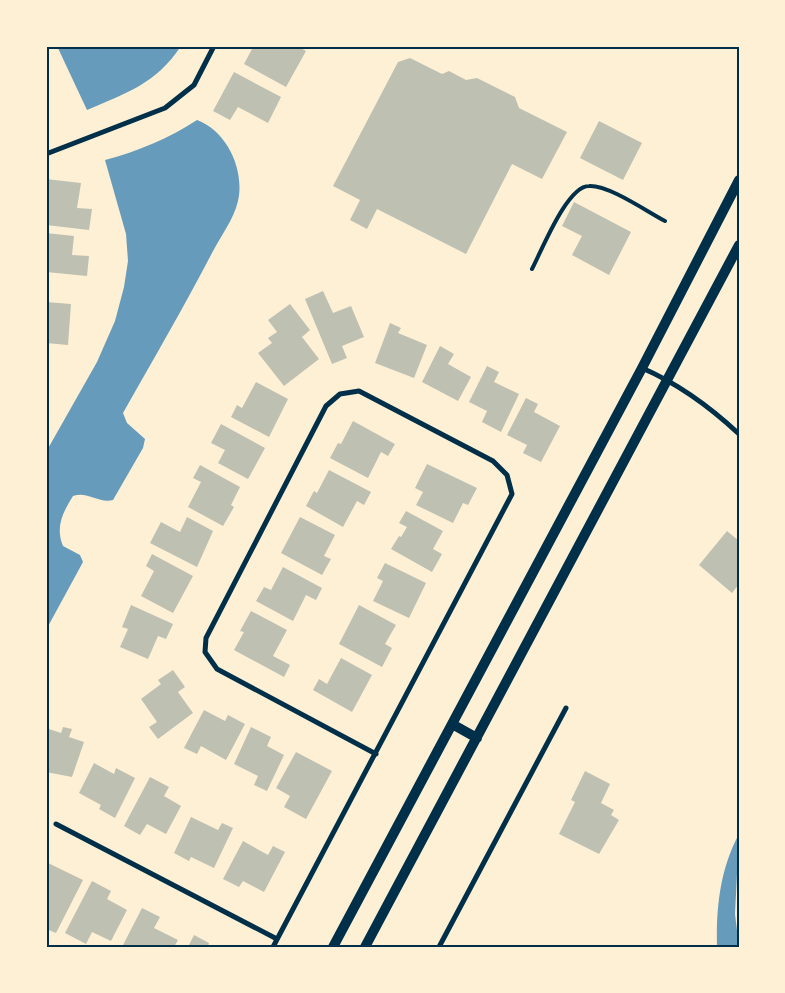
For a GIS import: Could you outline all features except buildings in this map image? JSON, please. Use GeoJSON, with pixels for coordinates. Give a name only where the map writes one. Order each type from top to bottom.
{"type":"FeatureCollection","features":[{"type":"Feature","properties":{"kind":"main road"},"geometry":{"type":"LineString","coordinates":[[333,947],[642,368],[739,180]]}},
{"type":"Feature","properties":{"kind":"main road"},"geometry":{"type":"LineString","coordinates":[[365,947],[669,380],[739,245]]}},
{"type":"Feature","properties":{"kind":"main road"},"geometry":{"type":"LineString","coordinates":[[452,724],[477,738]]}},
{"type":"Feature","properties":{"kind":"street"},"geometry":{"type":"LineString","coordinates":[[46,154],[165,108],[194,85],[214,46]]}},
{"type":"Feature","properties":{"kind":"street"},"geometry":{"type":"LineString","coordinates":[[642,368],[669,380],[712,409],[739,434]]}},
{"type":"Feature","properties":{"kind":"street"},"geometry":{"type":"LineString","coordinates":[[273,947],[376,754],[512,494],[507,475],[493,461],[359,391],[340,394],[326,406],[206,638],[205,652],[217,669],[376,754]]}},
{"type":"Feature","properties":{"kind":"street"},"geometry":{"type":"LineString","coordinates":[[439,947],[566,708]]}},
{"type":"Feature","properties":{"kind":"street"},"geometry":{"type":"LineString","coordinates":[[56,824],[277,939]]}},
{"type":"Feature","properties":{"kind":"lane"},"geometry":{"type":"LineString","coordinates":[[532,269],[574,192],[587,186],[601,188],[665,221]]}},
{"type":"Feature","properties":{"kind":"water"},"geometry":{"type":"Polygon","coordinates":[[[57,46],[181,46],[161,70],[151,78],[127,92],[87,110],[57,46]]]}},
{"type":"Feature","properties":{"kind":"water"},"geometry":{"type":"Polygon","coordinates":[[[197,120],[208,125],[217,133],[231,153],[239,177],[236,208],[123,413],[127,423],[145,439],[143,448],[113,500],[108,501],[84,495],[73,496],[63,514],[60,532],[63,546],[80,555],[83,562],[46,630],[46,452],[97,362],[115,321],[124,287],[128,261],[126,234],[105,160],[152,144],[176,133],[197,120]]]}},
{"type":"Feature","properties":{"kind":"water"},"geometry":{"type":"Polygon","coordinates":[[[739,834],[735,914],[739,947],[717,947],[720,889],[727,861],[739,834]]]}}]}
